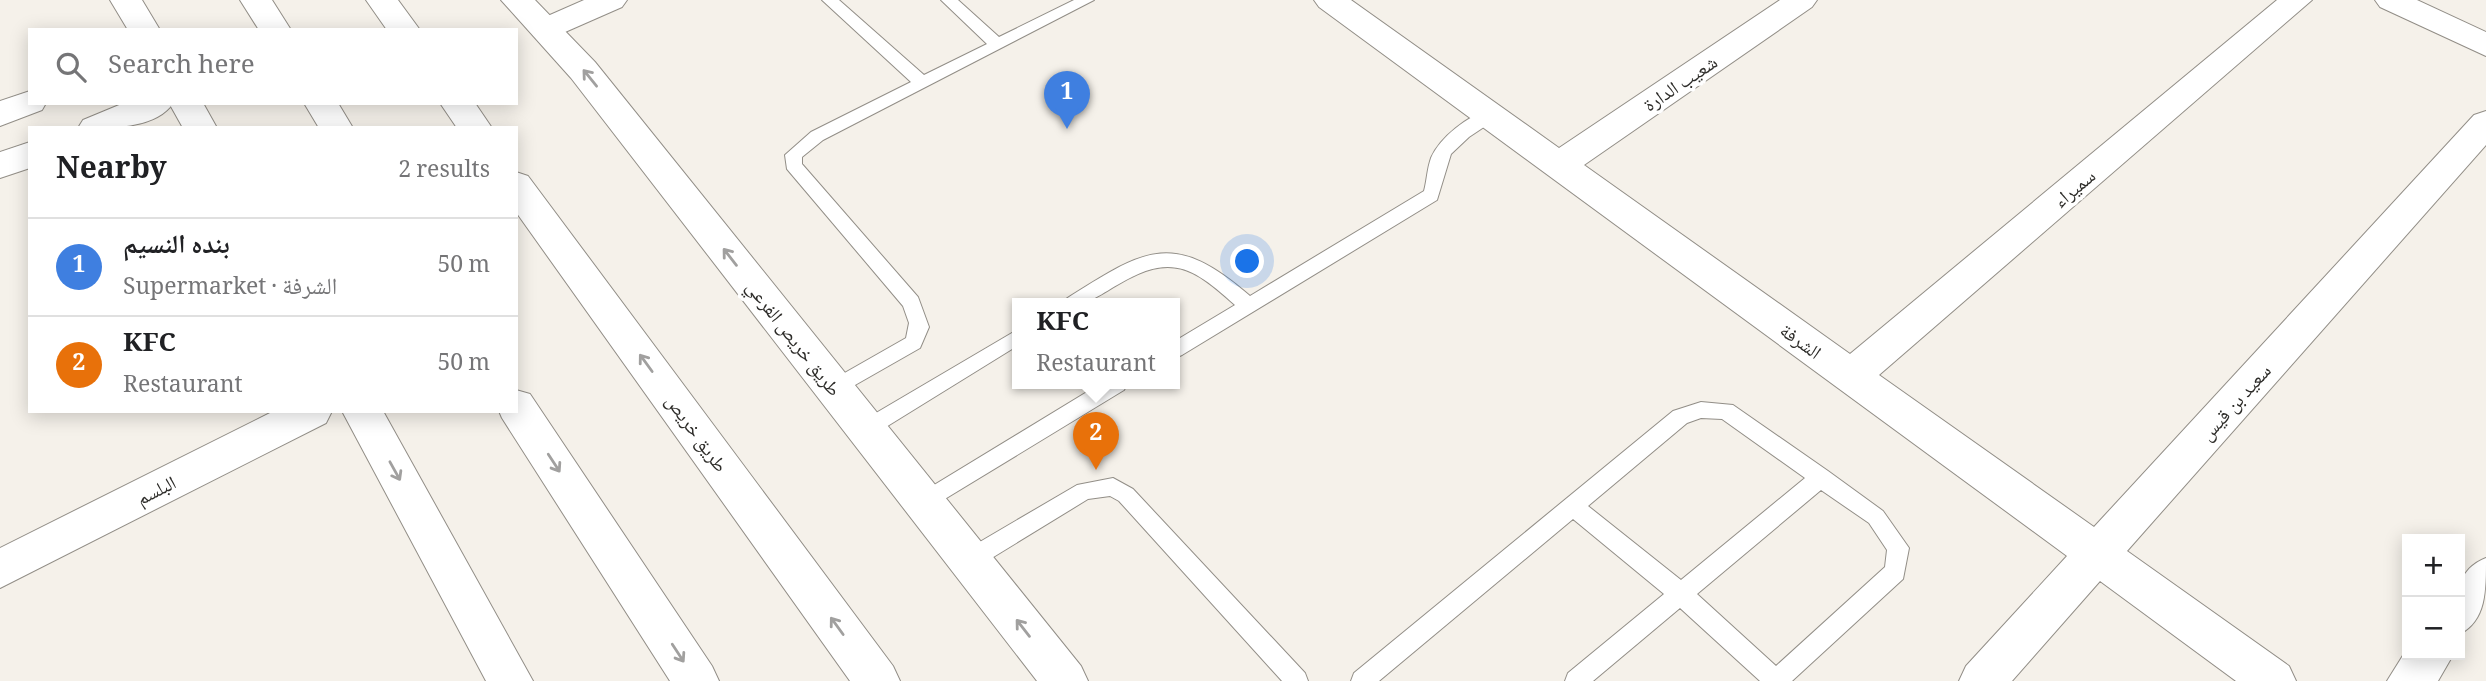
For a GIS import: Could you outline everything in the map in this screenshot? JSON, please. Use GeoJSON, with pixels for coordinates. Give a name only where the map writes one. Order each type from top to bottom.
{"type":"FeatureCollection","features":[{"type":"Feature","properties":{"kind":"main road"},"geometry":{"type":"LineString","coordinates":[[126,0],[143,28]]}},
{"type":"Feature","properties":{"kind":"main road"},"geometry":{"type":"LineString","coordinates":[[256,0],[274,28]]}},
{"type":"Feature","properties":{"kind":"main road"},"geometry":{"type":"LineString","coordinates":[[383,0],[403,28]]}},
{"type":"Feature","properties":{"kind":"main road","name":"طريق خريص الفرعي"},"geometry":{"type":"LineString","coordinates":[[517,0],[583,70],[1065,681]]}},
{"type":"Feature","properties":{"kind":"main road"},"geometry":{"type":"LineString","coordinates":[[545,29],[611,0]]}},
{"type":"Feature","properties":{"kind":"main road","name":"الشرفة"},"geometry":{"type":"LineString","coordinates":[[1330,0],[2273,681]]}},
{"type":"Feature","properties":{"kind":"main road","name":"شعيب الدارة"},"geometry":{"type":"LineString","coordinates":[[1559,165],[1801,0]]}},
{"type":"Feature","properties":{"kind":"main road","name":"سميراء"},"geometry":{"type":"LineString","coordinates":[[1851,376],[2296,0]]}},
{"type":"Feature","properties":{"kind":"main road"},"geometry":{"type":"LineString","coordinates":[[2391,0],[2486,45]]}},
{"type":"Feature","properties":{"kind":"main road"},"geometry":{"type":"LineString","coordinates":[[0,114],[28,103]]}},
{"type":"Feature","properties":{"kind":"main road"},"geometry":{"type":"LineString","coordinates":[[100,126],[151,105]]}},
{"type":"Feature","properties":{"kind":"main road"},"geometry":{"type":"LineString","coordinates":[[187,105],[199,126]]}},
{"type":"Feature","properties":{"kind":"main road"},"geometry":{"type":"LineString","coordinates":[[322,105],[335,126]]}},
{"type":"Feature","properties":{"kind":"main road"},"geometry":{"type":"LineString","coordinates":[[458,105],[474,126]]}},
{"type":"Feature","properties":{"kind":"main road","name":"سعيد بن قيس"},"geometry":{"type":"LineString","coordinates":[[1982,681],[2486,123]]}},
{"type":"Feature","properties":{"kind":"main road"},"geometry":{"type":"LineString","coordinates":[[0,166],[28,155]]}},
{"type":"Feature","properties":{"kind":"main road","name":"طريق خريص"},"geometry":{"type":"LineString","coordinates":[[518,188],[877,681]]}},
{"type":"Feature","properties":{"kind":"main road"},"geometry":{"type":"LineString","coordinates":[[518,409],[696,681]]}},
{"type":"Feature","properties":{"kind":"main road","name":"البلسم"},"geometry":{"type":"LineString","coordinates":[[0,569],[308,413]]}},
{"type":"Feature","properties":{"kind":"main road"},"geometry":{"type":"LineString","coordinates":[[363,413],[510,681]]}},
{"type":"Feature","properties":{"kind":"main road"},"geometry":{"type":"LineString","coordinates":[[2465,607],[2486,578]]}},
{"type":"Feature","properties":{"kind":"main road"},"geometry":{"type":"LineString","coordinates":[[2410,681],[2426,660]]}},
{"type":"Feature","properties":{"kind":"lane"},"geometry":{"type":"LineString","coordinates":[[830,0],[922,83]]}},
{"type":"Feature","properties":{"kind":"lane"},"geometry":{"type":"LineString","coordinates":[[949,0],[998,45]]}},
{"type":"Feature","properties":{"kind":"lane"},"geometry":{"type":"LineString","coordinates":[[834,389],[913,343],[920,333],[920,324],[911,302],[793,165],[794,155],[817,136],[1086,0]]}},
{"type":"Feature","properties":{"kind":"lane"},"geometry":{"type":"LineString","coordinates":[[1180,346],[1432,195],[1437,182],[1440,156],[1447,146],[1490,115]]}},
{"type":"Feature","properties":{"kind":"lane"},"geometry":{"type":"LineString","coordinates":[[1083,298],[1124,272],[1174,258],[1194,263],[1248,305]]}},
{"type":"Feature","properties":{"kind":"lane"},"geometry":{"type":"LineString","coordinates":[[866,429],[1012,340]]}},
{"type":"Feature","properties":{"kind":"lane"},"geometry":{"type":"LineString","coordinates":[[923,502],[1109,389]]}},
{"type":"Feature","properties":{"kind":"lane"},"geometry":{"type":"LineString","coordinates":[[1362,681],[1571,505],[1680,417],[1701,410],[1726,411],[1876,517],[1898,548],[1895,572],[1776,681],[1681,594],[1571,505]]}},
{"type":"Feature","properties":{"kind":"lane"},"geometry":{"type":"LineString","coordinates":[[1576,681],[1821,477]]}},
{"type":"Feature","properties":{"kind":"lane"},"geometry":{"type":"LineString","coordinates":[[969,559],[1084,491],[1113,487],[1126,495],[1297,681]]}},
{"type":"Feature","properties":{"kind":"place","name":"بنده النسيم"},"geometry":{"type":"Point","coordinates":[1067,129]}},
{"type":"Feature","properties":{"kind":"place","name":"KFC"},"geometry":{"type":"Point","coordinates":[1096,470]}}]}
